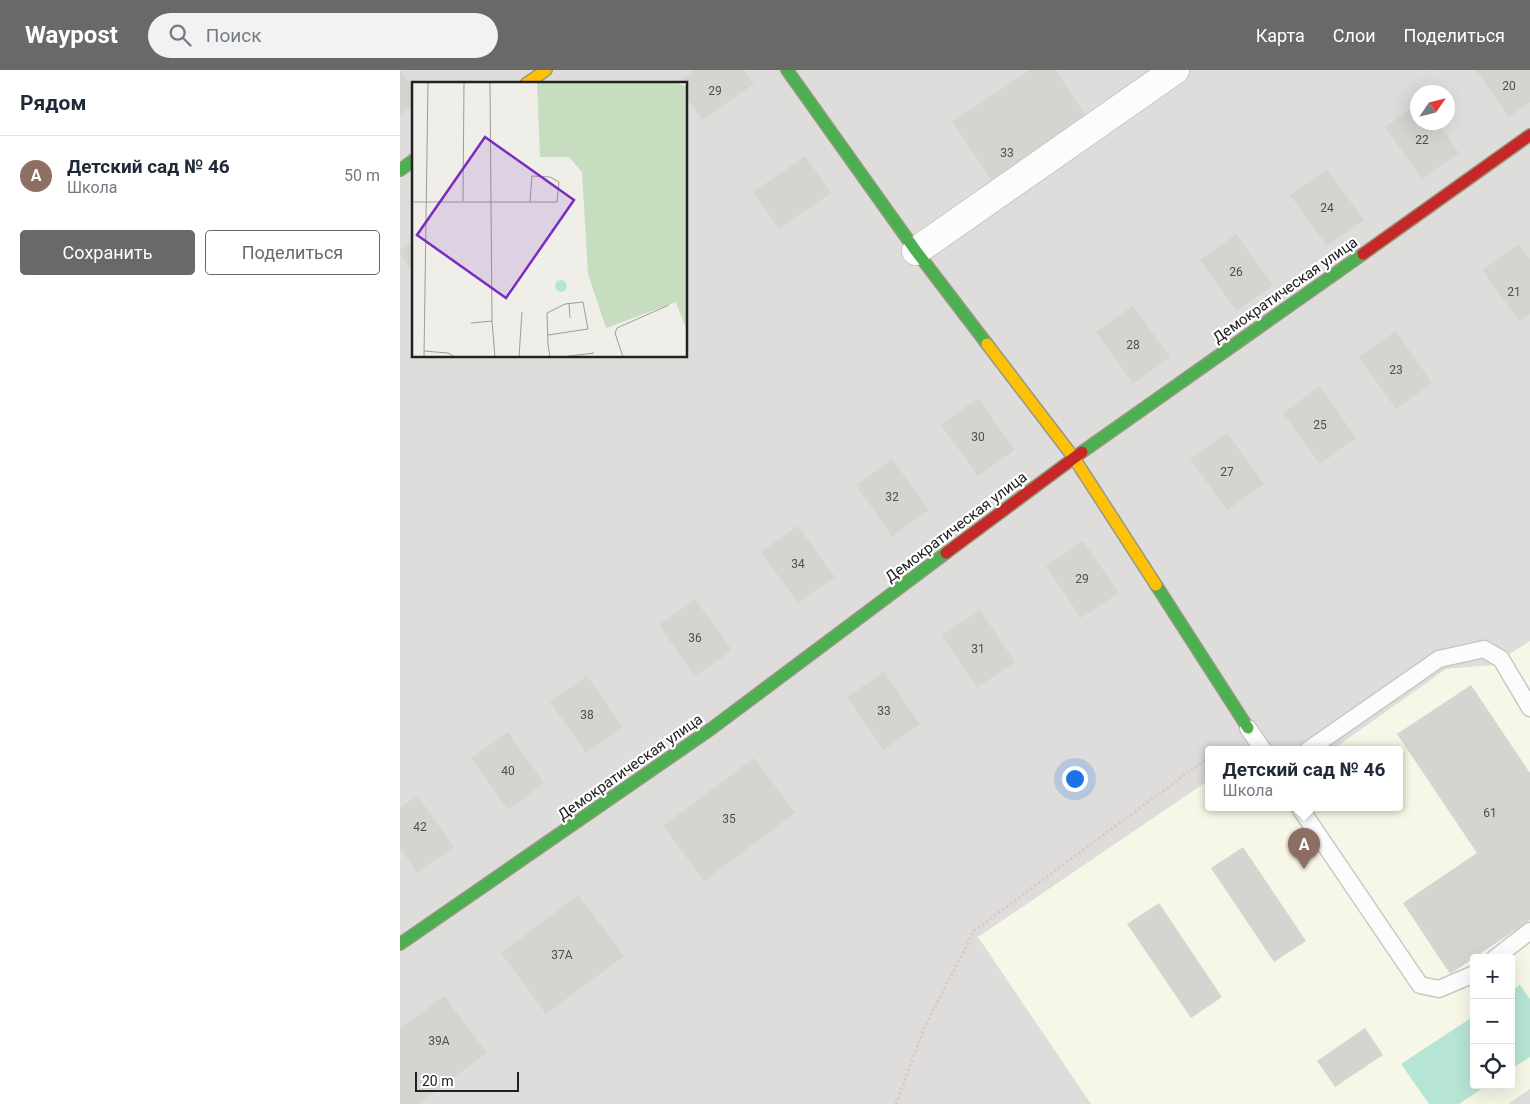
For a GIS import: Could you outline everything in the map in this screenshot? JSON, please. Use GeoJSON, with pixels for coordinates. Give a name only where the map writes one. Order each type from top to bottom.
{"type":"FeatureCollection","features":[{"type":"Feature","properties":{"kind":"street"},"geometry":{"type":"LineString","coordinates":[[529,82],[546,70]]}},
{"type":"Feature","properties":{"kind":"street"},"geometry":{"type":"LineString","coordinates":[[787,70],[916,251],[1074,458],[1248,728]]}},
{"type":"Feature","properties":{"kind":"street"},"geometry":{"type":"LineString","coordinates":[[916,251],[1175,70]]}},
{"type":"Feature","properties":{"kind":"street","name":"Демократическая улица"},"geometry":{"type":"LineString","coordinates":[[400,944],[711,729],[1074,458],[1530,135]]}},
{"type":"Feature","properties":{"kind":"street"},"geometry":{"type":"LineString","coordinates":[[400,170],[412,161]]}},
{"type":"Feature","properties":{"kind":"lane"},"geometry":{"type":"LineString","coordinates":[[1314,746],[1439,659],[1484,649],[1501,660],[1530,708]]}},
{"type":"Feature","properties":{"kind":"lane"},"geometry":{"type":"LineString","coordinates":[[1248,728],[1260,746]]}},
{"type":"Feature","properties":{"kind":"lane"},"geometry":{"type":"LineString","coordinates":[[1302,811],[1420,985],[1439,988],[1470,976]]}},
{"type":"Feature","properties":{"kind":"lane"},"geometry":{"type":"LineString","coordinates":[[1500,954],[1530,931]]}},
{"type":"Feature","properties":{"kind":"path"},"geometry":{"type":"LineString","coordinates":[[896,1104],[924,1028],[975,930],[1205,760]]}},
{"type":"Feature","properties":{"kind":"shaded area"},"geometry":{"type":"Polygon","coordinates":[[[400,70],[1530,70],[1530,1104],[400,1104],[400,70]]]}},
{"type":"Feature","properties":{"kind":"shaded area"},"geometry":{"type":"Polygon","coordinates":[[[1530,641],[1530,1089],[1508,1104],[1091,1104],[978,937],[1205,783],[1205,811],[1403,811],[1403,746],[1338,746],[1446,669],[1492,665],[1530,641]]]}},
{"type":"Feature","properties":{"kind":"green space"},"geometry":{"type":"Polygon","coordinates":[[[1520,985],[1530,999],[1530,1057],[1515,1066],[1515,999],[1515,988],[1520,985]]]}},
{"type":"Feature","properties":{"kind":"green space"},"geometry":{"type":"Polygon","coordinates":[[[1470,1019],[1470,1089],[1481,1089],[1459,1104],[1429,1104],[1401,1064],[1470,1019]]]}},
{"type":"Feature","properties":{"kind":"building"},"geometry":{"type":"Polygon","coordinates":[[[400,70],[412,86],[412,106],[400,115],[400,70]]]}},
{"type":"Feature","properties":{"kind":"building"},"geometry":{"type":"Polygon","coordinates":[[[695,70],[744,70],[754,84],[702,120],[688,100],[688,82],[678,82],[695,70]]]}},
{"type":"Feature","properties":{"kind":"building"},"geometry":{"type":"Polygon","coordinates":[[[1030,70],[1056,70],[1089,121],[994,184],[952,122],[1030,70]]]}},
{"type":"Feature","properties":{"kind":"building"},"geometry":{"type":"Polygon","coordinates":[[[1476,70],[1530,70],[1530,102],[1509,117],[1476,70]]]}},
{"type":"Feature","properties":{"kind":"building"},"geometry":{"type":"Polygon","coordinates":[[[1410,110],[1410,130],[1443,130],[1459,153],[1422,179],[1385,127],[1410,110]]]}},
{"type":"Feature","properties":{"kind":"building"},"geometry":{"type":"Polygon","coordinates":[[[805,156],[831,193],[779,229],[753,192],[805,156]]]}},
{"type":"Feature","properties":{"kind":"building"},"geometry":{"type":"Polygon","coordinates":[[[1327,169],[1364,220],[1327,246],[1290,195],[1327,169]]]}},
{"type":"Feature","properties":{"kind":"building"},"geometry":{"type":"Polygon","coordinates":[[[1236,234],[1273,285],[1236,311],[1200,260],[1236,234]]]}},
{"type":"Feature","properties":{"kind":"building"},"geometry":{"type":"Polygon","coordinates":[[[412,241],[412,271],[400,254],[400,250],[412,241]]]}},
{"type":"Feature","properties":{"kind":"building"},"geometry":{"type":"Polygon","coordinates":[[[1519,244],[1530,259],[1530,314],[1519,321],[1482,270],[1519,244]]]}},
{"type":"Feature","properties":{"kind":"building"},"geometry":{"type":"Polygon","coordinates":[[[1133,306],[1170,357],[1133,384],[1096,332],[1133,306]]]}},
{"type":"Feature","properties":{"kind":"building"},"geometry":{"type":"Polygon","coordinates":[[[1396,331],[1432,383],[1396,409],[1359,357],[1396,331]]]}},
{"type":"Feature","properties":{"kind":"building"},"geometry":{"type":"Polygon","coordinates":[[[1320,386],[1356,438],[1320,464],[1283,413],[1320,386]]]}},
{"type":"Feature","properties":{"kind":"building"},"geometry":{"type":"Polygon","coordinates":[[[978,398],[1015,450],[978,476],[941,425],[978,398]]]}},
{"type":"Feature","properties":{"kind":"building"},"geometry":{"type":"Polygon","coordinates":[[[1227,433],[1264,484],[1227,510],[1190,459],[1227,433]]]}},
{"type":"Feature","properties":{"kind":"building"},"geometry":{"type":"Polygon","coordinates":[[[892,459],[929,510],[892,536],[856,485],[892,459]]]}},
{"type":"Feature","properties":{"kind":"building"},"geometry":{"type":"Polygon","coordinates":[[[798,526],[835,577],[798,603],[761,552],[798,526]]]}},
{"type":"Feature","properties":{"kind":"building"},"geometry":{"type":"Polygon","coordinates":[[[1083,541],[1119,593],[1081,618],[1046,566],[1083,541]]]}},
{"type":"Feature","properties":{"kind":"building"},"geometry":{"type":"Polygon","coordinates":[[[695,599],[732,650],[695,677],[659,625],[695,599]]]}},
{"type":"Feature","properties":{"kind":"building"},"geometry":{"type":"Polygon","coordinates":[[[980,610],[1015,662],[977,688],[942,635],[980,610]]]}},
{"type":"Feature","properties":{"kind":"building"},"geometry":{"type":"Polygon","coordinates":[[[884,672],[920,724],[883,750],[847,697],[884,672]]]}},
{"type":"Feature","properties":{"kind":"building"},"geometry":{"type":"Polygon","coordinates":[[[587,676],[623,727],[586,753],[550,702],[587,676]]]}},
{"type":"Feature","properties":{"kind":"building"},"geometry":{"type":"Polygon","coordinates":[[[1471,685],[1530,773],[1530,920],[1480,954],[1470,954],[1470,960],[1450,974],[1403,903],[1477,853],[1397,734],[1471,685]]]}},
{"type":"Feature","properties":{"kind":"building"},"geometry":{"type":"Polygon","coordinates":[[[508,732],[544,783],[508,810],[471,758],[508,732]]]}},
{"type":"Feature","properties":{"kind":"building"},"geometry":{"type":"Polygon","coordinates":[[[754,758],[795,813],[704,881],[663,826],[754,758]]]}},
{"type":"Feature","properties":{"kind":"building"},"geometry":{"type":"Polygon","coordinates":[[[417,795],[454,847],[417,873],[400,848],[400,808],[417,795]]]}},
{"type":"Feature","properties":{"kind":"building"},"geometry":{"type":"Polygon","coordinates":[[[1243,847],[1306,941],[1274,962],[1211,868],[1243,847]]]}},
{"type":"Feature","properties":{"kind":"building"},"geometry":{"type":"Polygon","coordinates":[[[578,895],[624,956],[546,1014],[501,953],[578,895]]]}},
{"type":"Feature","properties":{"kind":"building"},"geometry":{"type":"Polygon","coordinates":[[[1159,903],[1222,997],[1191,1018],[1127,924],[1159,903]]]}},
{"type":"Feature","properties":{"kind":"building"},"geometry":{"type":"Polygon","coordinates":[[[444,996],[487,1053],[418,1104],[400,1104],[400,1029],[444,996]]]}},
{"type":"Feature","properties":{"kind":"building"},"geometry":{"type":"Polygon","coordinates":[[[1365,1028],[1383,1055],[1335,1087],[1317,1061],[1365,1028]]]}},
{"type":"Feature","properties":{"kind":"traffic: fast"},"geometry":{"type":"LineString","coordinates":[[787,70],[916,251],[987,344]]}},
{"type":"Feature","properties":{"kind":"traffic: fast"},"geometry":{"type":"LineString","coordinates":[[400,170],[412,161]]}},
{"type":"Feature","properties":{"kind":"traffic: fast"},"geometry":{"type":"LineString","coordinates":[[1082,452],[1363,254]]}},
{"type":"Feature","properties":{"kind":"traffic: fast"},"geometry":{"type":"LineString","coordinates":[[400,944],[711,729],[946,553]]}},
{"type":"Feature","properties":{"kind":"traffic: fast"},"geometry":{"type":"LineString","coordinates":[[1156,585],[1248,728]]}},
{"type":"Feature","properties":{"kind":"traffic: slow"},"geometry":{"type":"LineString","coordinates":[[529,82],[546,70]]}},
{"type":"Feature","properties":{"kind":"traffic: slow"},"geometry":{"type":"LineString","coordinates":[[987,344],[1074,458],[1156,585]]}},
{"type":"Feature","properties":{"kind":"traffic: jam"},"geometry":{"type":"LineString","coordinates":[[1363,254],[1530,135]]}},
{"type":"Feature","properties":{"kind":"traffic: jam"},"geometry":{"type":"LineString","coordinates":[[946,553],[1082,452]]}},
{"type":"Feature","properties":{"kind":"place","name":"Детский сад № 46"},"geometry":{"type":"Point","coordinates":[1304,869]}}]}
